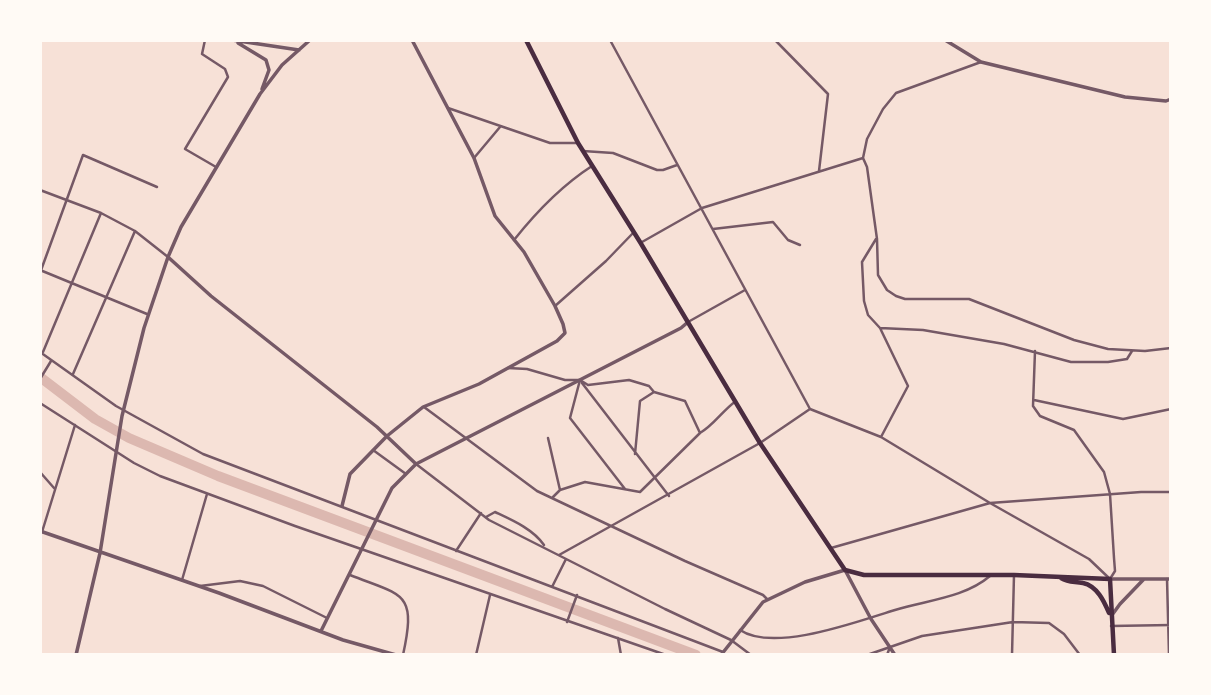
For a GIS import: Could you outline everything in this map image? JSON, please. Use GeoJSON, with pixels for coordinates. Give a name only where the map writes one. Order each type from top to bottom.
{"type":"FeatureCollection","features":[{"type":"Feature","properties":{"kind":"main road"},"geometry":{"type":"LineString","coordinates":[[526,40],[578,144],[760,443],[845,570],[864,575],[1014,575],[1110,579],[1114,655]]}},
{"type":"Feature","properties":{"kind":"main road"},"geometry":{"type":"LineString","coordinates":[[1059,577],[1068,582],[1089,585],[1101,597],[1111,617]]}},
{"type":"Feature","properties":{"kind":"street"},"geometry":{"type":"LineString","coordinates":[[205,40],[202,54],[225,69],[228,77],[185,149],[216,167]]}},
{"type":"Feature","properties":{"kind":"street"},"geometry":{"type":"LineString","coordinates":[[76,655],[100,553],[122,416],[148,314],[168,257],[181,227],[260,94],[271,78],[310,40]]}},
{"type":"Feature","properties":{"kind":"street"},"geometry":{"type":"LineString","coordinates":[[342,506],[350,474],[387,436],[423,407],[479,384],[557,341],[565,333],[564,324],[555,306],[524,252],[495,216],[474,158],[412,40]]}},
{"type":"Feature","properties":{"kind":"street"},"geometry":{"type":"LineString","coordinates":[[610,40],[810,408],[881,437],[1089,559],[1110,579],[1169,579],[1170,655]]}},
{"type":"Feature","properties":{"kind":"street"},"geometry":{"type":"LineString","coordinates":[[775,40],[828,94],[819,171]]}},
{"type":"Feature","properties":{"kind":"street"},"geometry":{"type":"LineString","coordinates":[[945,40],[981,62],[1125,97],[1166,101],[1171,99]]}},
{"type":"Feature","properties":{"kind":"street"},"geometry":{"type":"LineString","coordinates":[[234,41],[267,61],[268,73],[260,94]]}},
{"type":"Feature","properties":{"kind":"street"},"geometry":{"type":"LineString","coordinates":[[234,41],[299,50]]}},
{"type":"Feature","properties":{"kind":"street"},"geometry":{"type":"LineString","coordinates":[[981,62],[896,93],[883,109],[867,139],[863,158],[867,167],[877,239],[878,275],[887,290],[905,299],[969,299],[1074,340],[1108,349],[1132,351],[1171,348]]}},
{"type":"Feature","properties":{"kind":"street"},"geometry":{"type":"LineString","coordinates":[[448,108],[550,143],[578,144]]}},
{"type":"Feature","properties":{"kind":"street"},"geometry":{"type":"LineString","coordinates":[[474,158],[500,127]]}},
{"type":"Feature","properties":{"kind":"street"},"geometry":{"type":"LineString","coordinates":[[583,151],[613,153],[657,170],[677,165]]}},
{"type":"Feature","properties":{"kind":"street"},"geometry":{"type":"LineString","coordinates":[[148,314],[41,271],[83,155],[157,187]]}},
{"type":"Feature","properties":{"kind":"street"},"geometry":{"type":"LineString","coordinates":[[640,242],[702,208],[863,158]]}},
{"type":"Feature","properties":{"kind":"street"},"geometry":{"type":"LineString","coordinates":[[514,240],[552,196],[571,179],[592,166]]}},
{"type":"Feature","properties":{"kind":"street"},"geometry":{"type":"LineString","coordinates":[[40,190],[101,213],[135,231],[211,296],[387,436],[416,464],[486,517],[731,640],[751,655]]}},
{"type":"Feature","properties":{"kind":"street"},"geometry":{"type":"LineString","coordinates":[[101,213],[42,352],[124,410],[203,454],[342,506],[374,521],[577,595],[722,653],[767,599],[805,582],[845,570],[871,619],[895,655]]}},
{"type":"Feature","properties":{"kind":"street"},"geometry":{"type":"LineString","coordinates":[[713,229],[773,222],[788,240],[800,245]]}},
{"type":"Feature","properties":{"kind":"street"},"geometry":{"type":"LineString","coordinates":[[73,374],[135,231]]}},
{"type":"Feature","properties":{"kind":"street"},"geometry":{"type":"LineString","coordinates":[[555,306],[634,232]]}},
{"type":"Feature","properties":{"kind":"street"},"geometry":{"type":"LineString","coordinates":[[877,239],[862,262],[864,301],[868,315],[880,328],[908,386],[881,437]]}},
{"type":"Feature","properties":{"kind":"street"},"geometry":{"type":"LineString","coordinates":[[321,631],[391,488],[416,464],[580,380],[745,290]]}},
{"type":"Feature","properties":{"kind":"street"},"geometry":{"type":"LineString","coordinates":[[880,328],[923,330],[1035,351],[1071,362],[1126,359],[1132,351]]}},
{"type":"Feature","properties":{"kind":"street"},"geometry":{"type":"LineString","coordinates":[[1035,351],[1033,406],[1040,416],[1074,430],[1104,472],[1110,494],[1115,571],[1110,579]]}},
{"type":"Feature","properties":{"kind":"street"},"geometry":{"type":"LineString","coordinates":[[40,379],[52,359]]}},
{"type":"Feature","properties":{"kind":"street"},"geometry":{"type":"LineString","coordinates":[[508,368],[527,369],[565,380],[580,380],[588,385],[629,380],[649,386],[654,392],[685,401],[700,433]]}},
{"type":"Feature","properties":{"kind":"street"},"geometry":{"type":"LineString","coordinates":[[580,380],[669,496]]}},
{"type":"Feature","properties":{"kind":"street"},"geometry":{"type":"LineString","coordinates":[[580,380],[570,418],[625,489]]}},
{"type":"Feature","properties":{"kind":"street"},"geometry":{"type":"LineString","coordinates":[[635,454],[640,401],[654,392]]}},
{"type":"Feature","properties":{"kind":"street"},"geometry":{"type":"LineString","coordinates":[[1034,400],[1122,419],[1171,409]]}},
{"type":"Feature","properties":{"kind":"street"},"geometry":{"type":"LineString","coordinates":[[553,497],[559,490],[585,482],[640,492],[700,433],[709,428],[722,411],[736,401]]}},
{"type":"Feature","properties":{"kind":"street"},"geometry":{"type":"LineString","coordinates":[[40,403],[160,476],[490,595],[666,655]]}},
{"type":"Feature","properties":{"kind":"street"},"geometry":{"type":"LineString","coordinates":[[423,407],[537,491],[767,599]]}},
{"type":"Feature","properties":{"kind":"street"},"geometry":{"type":"LineString","coordinates":[[559,555],[760,443],[810,408]]}},
{"type":"Feature","properties":{"kind":"street"},"geometry":{"type":"LineString","coordinates":[[75,425],[41,531],[200,586],[366,648],[396,655]]}},
{"type":"Feature","properties":{"kind":"street"},"geometry":{"type":"LineString","coordinates":[[548,438],[559,490]]}},
{"type":"Feature","properties":{"kind":"street"},"geometry":{"type":"LineString","coordinates":[[373,450],[406,474]]}},
{"type":"Feature","properties":{"kind":"street"},"geometry":{"type":"LineString","coordinates":[[40,472],[55,489]]}},
{"type":"Feature","properties":{"kind":"street"},"geometry":{"type":"LineString","coordinates":[[831,548],[990,503],[1171,492]]}},
{"type":"Feature","properties":{"kind":"street"},"geometry":{"type":"LineString","coordinates":[[182,580],[207,494]]}},
{"type":"Feature","properties":{"kind":"street"},"geometry":{"type":"LineString","coordinates":[[486,517],[495,512],[509,518],[539,538],[546,548]]}},
{"type":"Feature","properties":{"kind":"street"},"geometry":{"type":"LineString","coordinates":[[456,551],[481,513]]}},
{"type":"Feature","properties":{"kind":"street"},"geometry":{"type":"LineString","coordinates":[[552,587],[566,559]]}},
{"type":"Feature","properties":{"kind":"street"},"geometry":{"type":"LineString","coordinates":[[349,575],[398,594],[405,601],[409,624],[403,655]]}},
{"type":"Feature","properties":{"kind":"street"},"geometry":{"type":"LineString","coordinates":[[740,630],[748,635],[782,638],[830,630],[893,610],[970,591],[990,575]]}},
{"type":"Feature","properties":{"kind":"street"},"geometry":{"type":"LineString","coordinates":[[1012,655],[1014,575]]}},
{"type":"Feature","properties":{"kind":"street"},"geometry":{"type":"LineString","coordinates":[[1111,617],[1119,604],[1144,579]]}},
{"type":"Feature","properties":{"kind":"street"},"geometry":{"type":"LineString","coordinates":[[200,586],[240,580],[263,586],[327,618]]}},
{"type":"Feature","properties":{"kind":"street"},"geometry":{"type":"LineString","coordinates":[[476,655],[490,595]]}},
{"type":"Feature","properties":{"kind":"street"},"geometry":{"type":"LineString","coordinates":[[568,622],[577,595]]}},
{"type":"Feature","properties":{"kind":"street"},"geometry":{"type":"LineString","coordinates":[[867,655],[922,636],[1013,622],[1049,623],[1064,634],[1080,655]]}},
{"type":"Feature","properties":{"kind":"street"},"geometry":{"type":"LineString","coordinates":[[1111,626],[1170,625]]}},
{"type":"Feature","properties":{"kind":"street"},"geometry":{"type":"LineString","coordinates":[[618,638],[621,655]]}},
{"type":"Feature","properties":{"kind":"street"},"geometry":{"type":"LineString","coordinates":[[887,655],[890,647]]}},
{"type":"Feature","properties":{"kind":"waterway"},"geometry":{"type":"LineString","coordinates":[[40,377],[95,419],[129,438],[218,476],[696,655]]}}]}
